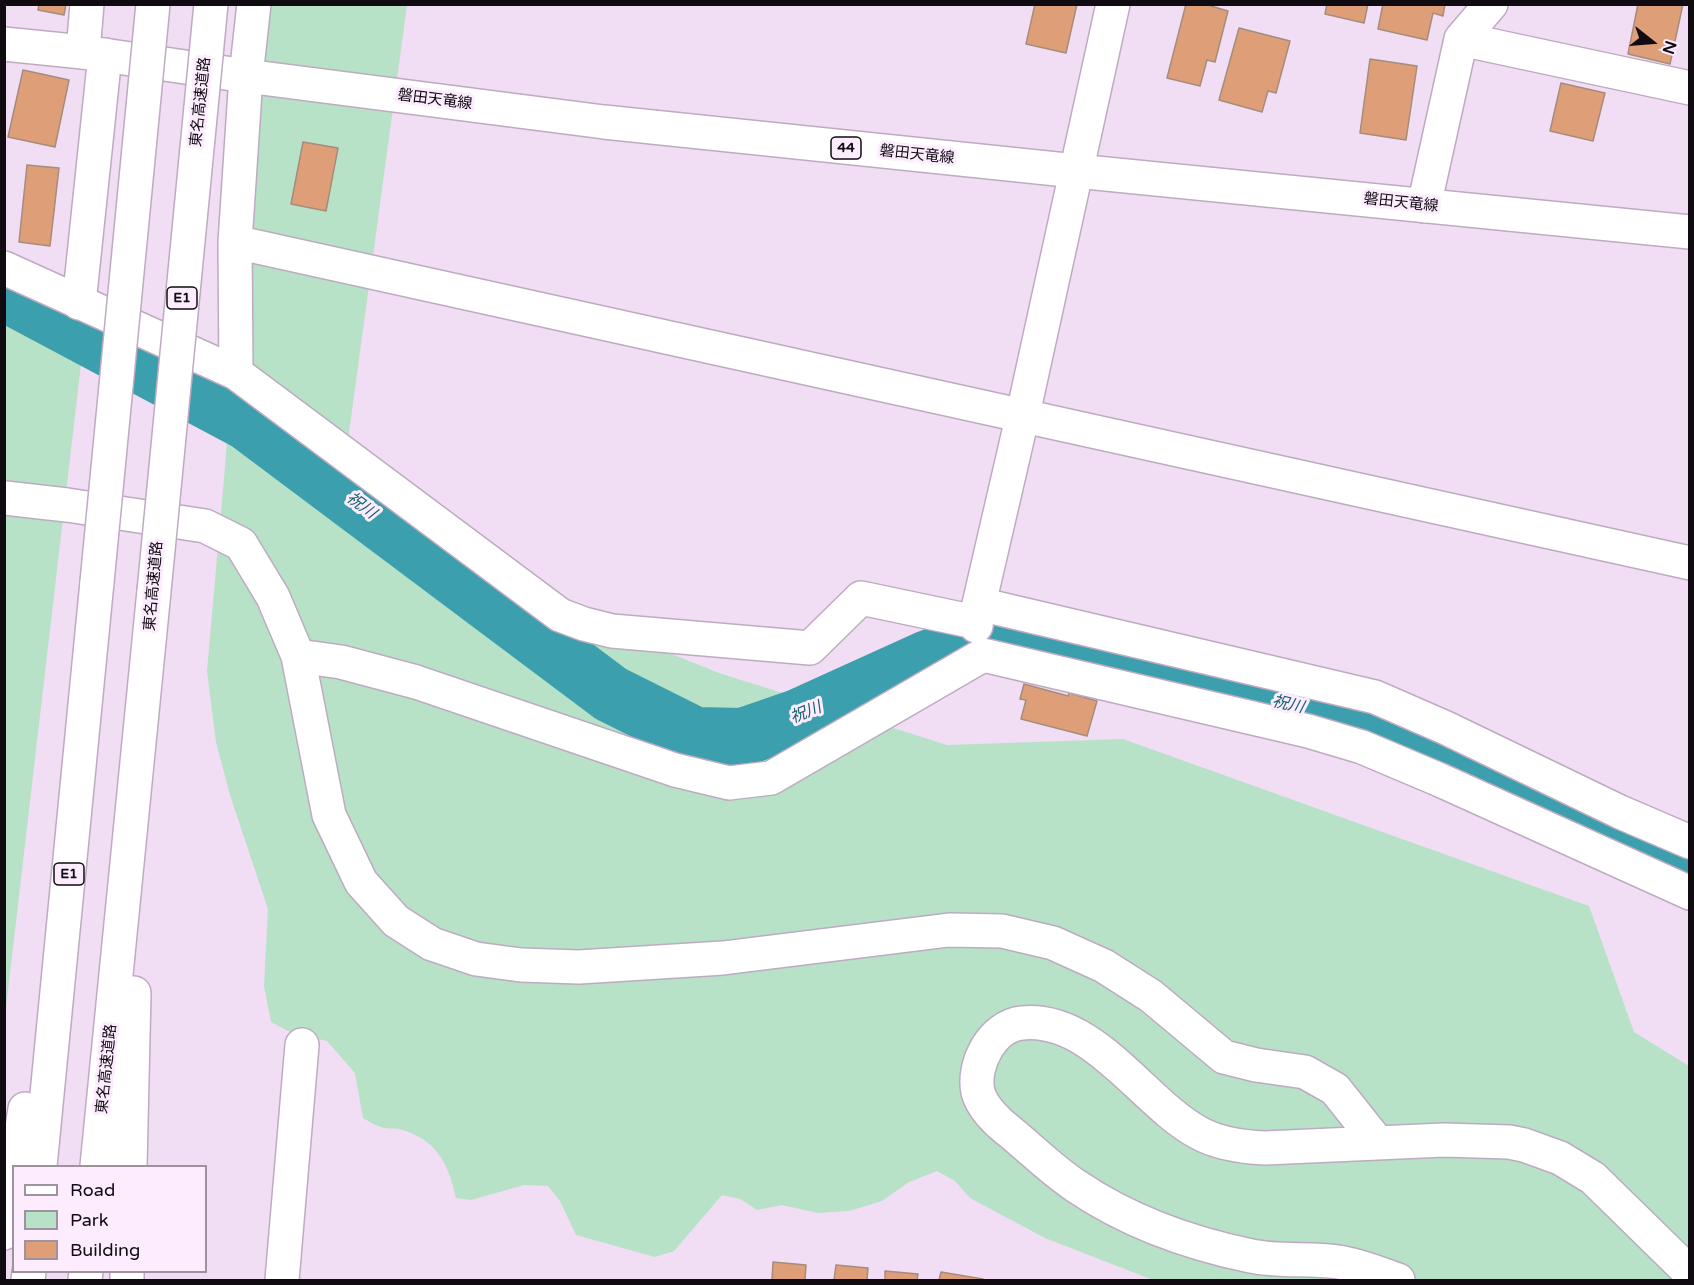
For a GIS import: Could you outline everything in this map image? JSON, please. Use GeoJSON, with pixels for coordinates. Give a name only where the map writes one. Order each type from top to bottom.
{"type":"FeatureCollection","features":[{"type":"Feature","properties":{"kind":"main road"},"geometry":{"type":"LineString","coordinates":[[79,303],[94,53],[87,4]]}},
{"type":"Feature","properties":{"kind":"main road","name":"E1"},"geometry":{"type":"LineString","coordinates":[[40,1165],[153,4]]}},
{"type":"Feature","properties":{"kind":"main road","name":"東名高速道路"},"geometry":{"type":"LineString","coordinates":[[97,1165],[211,4]]}},
{"type":"Feature","properties":{"kind":"main road"},"geometry":{"type":"LineString","coordinates":[[236,373],[235,242],[246,76],[254,4]]}},
{"type":"Feature","properties":{"kind":"main road"},"geometry":{"type":"LineString","coordinates":[[298,656],[341,662],[416,682],[675,770],[729,783],[771,778],[979,632],[1023,414],[1113,4]]}},
{"type":"Feature","properties":{"kind":"main road"},"geometry":{"type":"LineString","coordinates":[[1424,206],[1461,39],[1491,4]]}},
{"type":"Feature","properties":{"kind":"main road"},"geometry":{"type":"LineString","coordinates":[[1461,39],[1689,88]]}},
{"type":"Feature","properties":{"kind":"main road","name":"磐田天竜線"},"geometry":{"type":"LineString","coordinates":[[4,44],[94,53],[246,76],[604,122],[1689,232]]}},
{"type":"Feature","properties":{"kind":"main road"},"geometry":{"type":"LineString","coordinates":[[235,242],[1023,414],[1689,563]]}},
{"type":"Feature","properties":{"kind":"main road"},"geometry":{"type":"LineString","coordinates":[[4,268],[236,373],[560,615],[584,624],[612,631],[810,648],[861,598],[1362,747],[1689,893]]}},
{"type":"Feature","properties":{"kind":"main road"},"geometry":{"type":"LineString","coordinates":[[4,484],[5,498],[206,526],[241,544],[273,597],[298,656],[329,815],[361,882],[396,921],[432,944],[476,959],[521,966],[579,967],[723,958],[949,930],[1002,932],[1053,943],[1104,966],[1151,996],[1224,1057],[1256,1065],[1305,1072],[1335,1089],[1378,1143]]}},
{"type":"Feature","properties":{"kind":"main road"},"geometry":{"type":"LineString","coordinates":[[979,632],[1375,697],[1689,842]]}},
{"type":"Feature","properties":{"kind":"main road"},"geometry":{"type":"LineString","coordinates":[[130,1165],[139,754]]}},
{"type":"Feature","properties":{"kind":"main road"},"geometry":{"type":"LineString","coordinates":[[16,1165],[38,1035],[69,882]]}},
{"type":"Feature","properties":{"kind":"main road"},"geometry":{"type":"LineString","coordinates":[[1398,1281],[1358,1266],[1337,1262],[1254,1256],[1165,1233],[1143,1224],[1074,1185],[1005,1128],[984,1106],[978,1091],[981,1059],[988,1044],[1008,1027],[1020,1023],[1051,1026],[1079,1036],[1185,1124],[1214,1140],[1238,1146],[1265,1148],[1444,1140],[1509,1142],[1542,1150],[1579,1168],[1593,1178],[1689,1273]]}},
{"type":"Feature","properties":{"kind":"main road"},"geometry":{"type":"LineString","coordinates":[[282,1281],[302,1045]]}},
{"type":"Feature","properties":{"kind":"main road"},"geometry":{"type":"LineString","coordinates":[[4,1233],[12,1190]]}},
{"type":"Feature","properties":{"kind":"green space"},"geometry":{"type":"Polygon","coordinates":[[[260,5],[407,5],[341,492],[425,555],[719,673],[947,745],[1123,739],[1589,906],[1634,1032],[1689,1066],[1689,1280],[1153,1280],[1045,1238],[970,1198],[955,1181],[937,1171],[909,1182],[882,1201],[849,1211],[818,1213],[782,1205],[757,1210],[740,1199],[722,1195],[674,1251],[655,1257],[576,1235],[560,1201],[548,1186],[524,1185],[471,1200],[456,1198],[449,1173],[431,1146],[412,1133],[382,1127],[363,1118],[355,1073],[327,1041],[292,1033],[271,1022],[264,986],[268,909],[230,795],[216,742],[207,671],[260,5]]]}},
{"type":"Feature","properties":{"kind":"green space"},"geometry":{"type":"Polygon","coordinates":[[[5,303],[81,364],[5,1016],[5,303]]]}},
{"type":"Feature","properties":{"kind":"building"},"geometry":{"type":"Polygon","coordinates":[[[39,4],[66,4],[64,15],[38,10],[39,4]]]}},
{"type":"Feature","properties":{"kind":"building"},"geometry":{"type":"Polygon","coordinates":[[[1035,4],[1077,4],[1066,53],[1026,44],[1035,4]]]}},
{"type":"Feature","properties":{"kind":"building"},"geometry":{"type":"Polygon","coordinates":[[[1186,4],[1204,4],[1228,11],[1215,62],[1207,60],[1200,86],[1167,78],[1186,4]]]}},
{"type":"Feature","properties":{"kind":"building"},"geometry":{"type":"Polygon","coordinates":[[[1327,4],[1368,4],[1364,23],[1325,14],[1327,4]]]}},
{"type":"Feature","properties":{"kind":"building"},"geometry":{"type":"Polygon","coordinates":[[[1383,4],[1445,4],[1443,16],[1433,13],[1427,40],[1378,29],[1383,4]]]}},
{"type":"Feature","properties":{"kind":"building"},"geometry":{"type":"Polygon","coordinates":[[[1638,4],[1683,4],[1670,64],[1628,54],[1638,4]]]}},
{"type":"Feature","properties":{"kind":"building"},"geometry":{"type":"Polygon","coordinates":[[[1239,28],[1290,41],[1276,93],[1268,91],[1262,112],[1219,100],[1239,28]]]}},
{"type":"Feature","properties":{"kind":"building"},"geometry":{"type":"Polygon","coordinates":[[[1370,59],[1417,66],[1406,140],[1360,133],[1370,59]]]}},
{"type":"Feature","properties":{"kind":"building"},"geometry":{"type":"Polygon","coordinates":[[[23,70],[69,80],[55,147],[8,137],[23,70]]]}},
{"type":"Feature","properties":{"kind":"building"},"geometry":{"type":"Polygon","coordinates":[[[1561,83],[1605,93],[1593,141],[1550,131],[1561,83]]]}},
{"type":"Feature","properties":{"kind":"building"},"geometry":{"type":"Polygon","coordinates":[[[303,142],[338,148],[326,211],[291,204],[303,142]]]}},
{"type":"Feature","properties":{"kind":"building"},"geometry":{"type":"Polygon","coordinates":[[[27,165],[59,168],[50,246],[19,242],[27,165]]]}},
{"type":"Feature","properties":{"kind":"building"},"geometry":{"type":"Polygon","coordinates":[[[1024,684],[1097,701],[1087,736],[1021,719],[1026,700],[1020,699],[1024,684]]]}},
{"type":"Feature","properties":{"kind":"building"},"geometry":{"type":"Polygon","coordinates":[[[773,1262],[806,1265],[805,1280],[772,1280],[773,1262]]]}},
{"type":"Feature","properties":{"kind":"building"},"geometry":{"type":"Polygon","coordinates":[[[836,1265],[868,1268],[867,1280],[834,1280],[836,1265]]]}},
{"type":"Feature","properties":{"kind":"building"},"geometry":{"type":"Polygon","coordinates":[[[885,1271],[918,1274],[917,1280],[885,1280],[885,1271]]]}},
{"type":"Feature","properties":{"kind":"building"},"geometry":{"type":"Polygon","coordinates":[[[941,1272],[983,1279],[939,1280],[941,1272]]]}},
{"type":"Feature","properties":{"kind":"waterway","name":"祝川"},"geometry":{"type":"LineString","coordinates":[[4,292],[248,422],[611,694],[695,736],[743,737],[798,718],[928,659],[977,640],[1040,647],[1378,725],[1690,868]]}}]}
